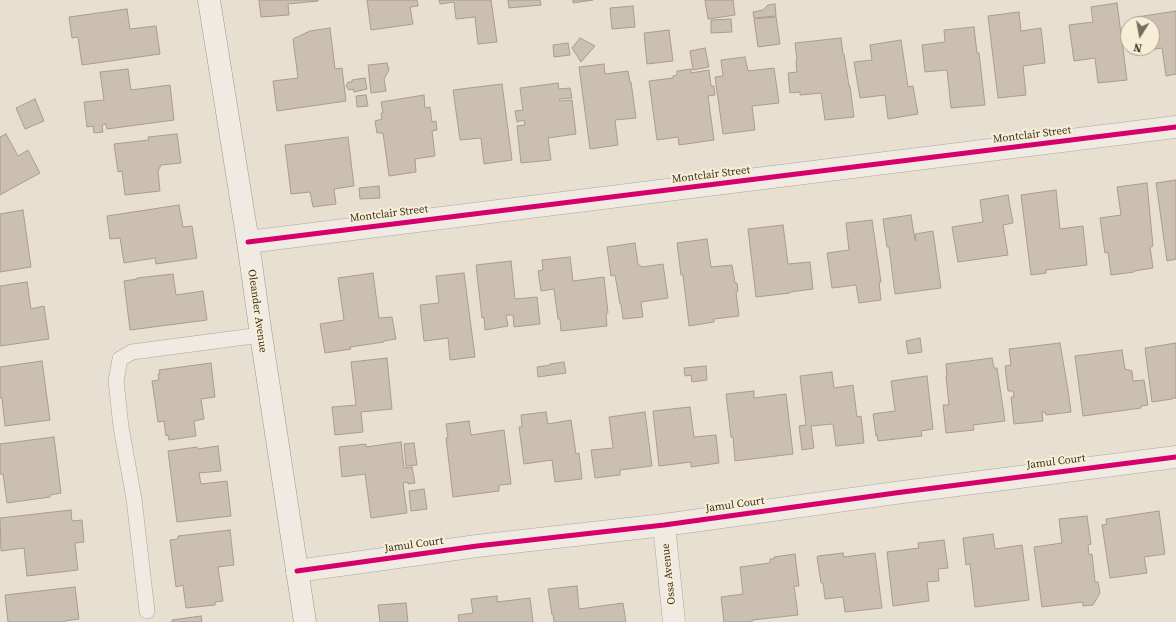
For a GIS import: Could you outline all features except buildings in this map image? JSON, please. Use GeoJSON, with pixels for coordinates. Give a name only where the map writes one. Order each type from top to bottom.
{"type":"FeatureCollection","features":[{"type":"Feature","properties":{"kind":"street","name":"Oleander Avenue"},"geometry":{"type":"LineString","coordinates":[[210,0],[305,622]]}},
{"type":"Feature","properties":{"kind":"street","name":"Montclair Street"},"geometry":{"type":"LineString","coordinates":[[248,242],[1176,127]]}},
{"type":"Feature","properties":{"kind":"street","name":"Jamul Court"},"geometry":{"type":"LineString","coordinates":[[297,571],[477,546],[664,525],[1176,456]]}},
{"type":"Feature","properties":{"kind":"street","name":"Ossa Avenue"},"geometry":{"type":"LineString","coordinates":[[664,525],[674,622]]}},
{"type":"Feature","properties":{"kind":"lane"},"geometry":{"type":"LineString","coordinates":[[147,612],[134,499],[121,427],[116,381],[120,359],[132,352],[261,335]]}},
{"type":"Feature","properties":{"kind":"cycle path"},"geometry":{"type":"LineString","coordinates":[[248,242],[1176,127]]}},
{"type":"Feature","properties":{"kind":"cycle path"},"geometry":{"type":"LineString","coordinates":[[297,571],[477,546],[664,525],[895,493],[1176,457]]}}]}
